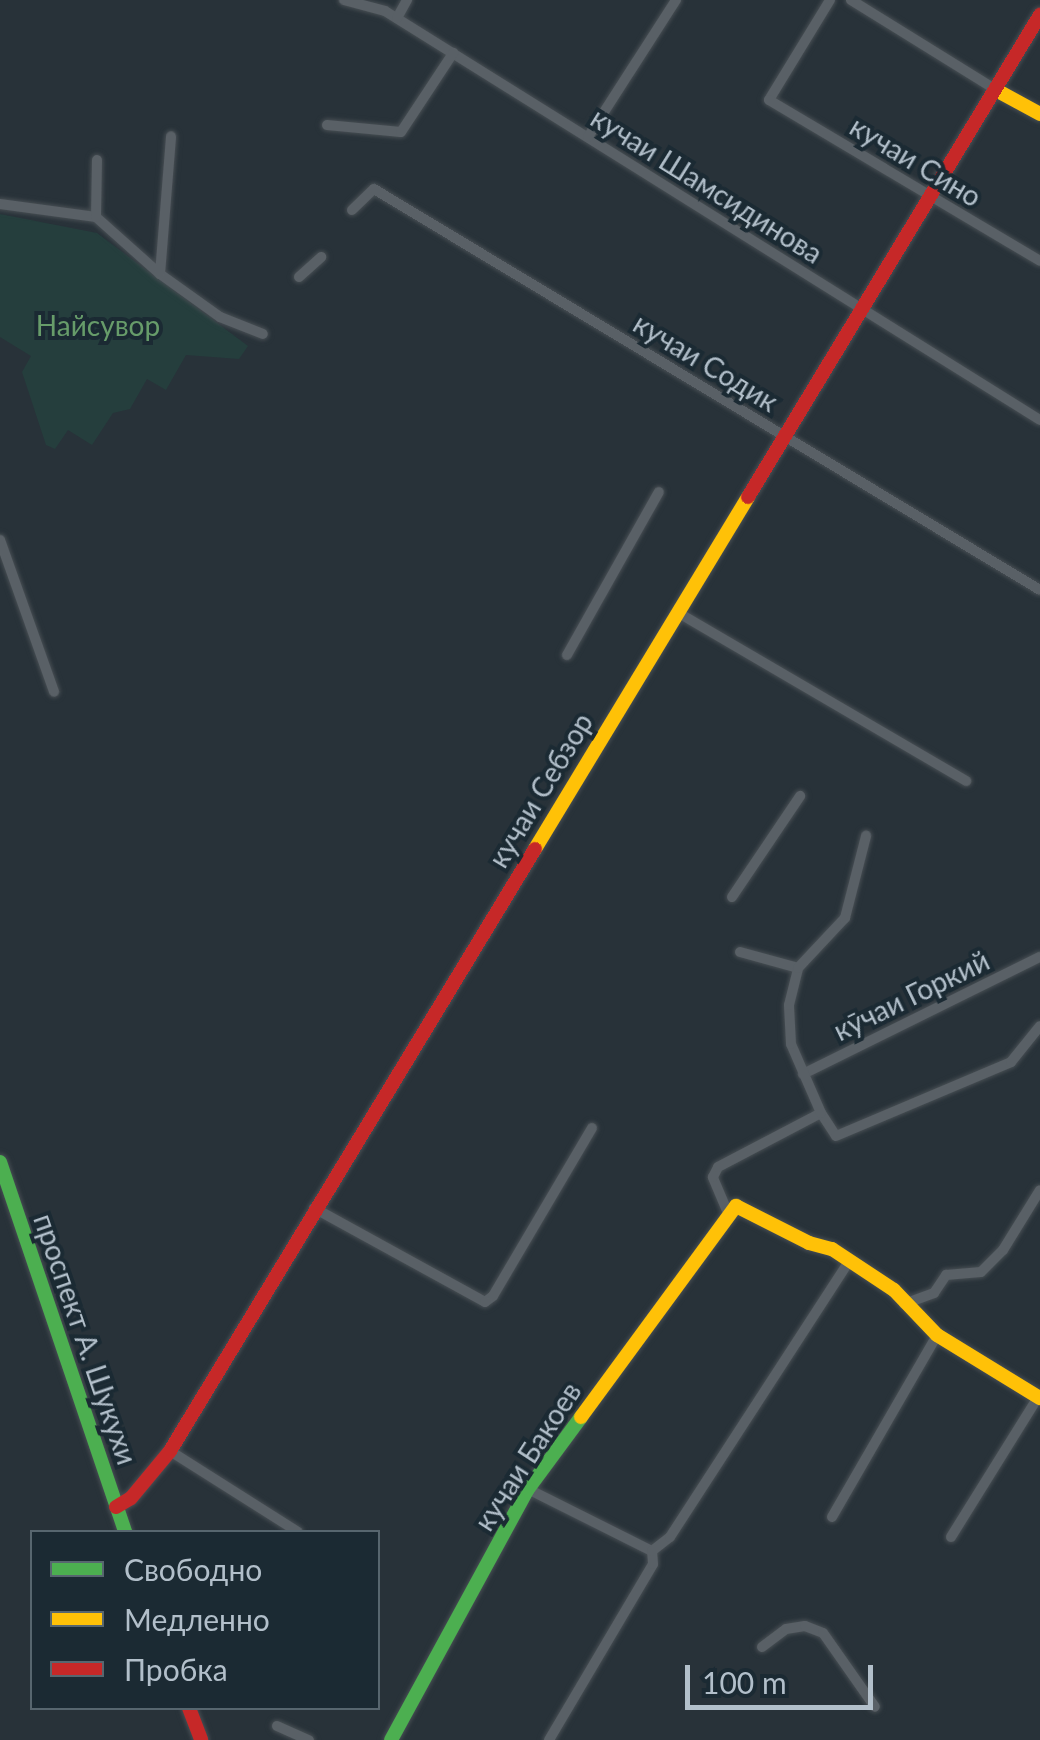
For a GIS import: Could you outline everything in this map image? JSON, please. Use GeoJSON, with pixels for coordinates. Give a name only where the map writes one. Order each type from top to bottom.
{"type":"FeatureCollection","features":[{"type":"Feature","properties":{"kind":"main road","name":"кучаи Себзор"},"geometry":{"type":"LineString","coordinates":[[116,1506],[132,1498],[170,1451],[1040,16]]}},
{"type":"Feature","properties":{"kind":"main road"},"geometry":{"type":"LineString","coordinates":[[996,90],[1040,114]]}},
{"type":"Feature","properties":{"kind":"main road","name":"проспект А. Шукухи"},"geometry":{"type":"LineString","coordinates":[[0,1162],[124,1530]]}},
{"type":"Feature","properties":{"kind":"main road"},"geometry":{"type":"LineString","coordinates":[[728,1213],[736,1206],[849,1261],[894,1290],[937,1335],[1039,1398]]}},
{"type":"Feature","properties":{"kind":"main road","name":"кучаи Бакоев"},"geometry":{"type":"LineString","coordinates":[[391,1740],[528,1488],[728,1213]]}},
{"type":"Feature","properties":{"kind":"main road"},"geometry":{"type":"LineString","coordinates":[[190,1710],[201,1740]]}},
{"type":"Feature","properties":{"kind":"street","name":"кучаи Шамсидинова"},"geometry":{"type":"LineString","coordinates":[[344,0],[397,18],[1040,420]]}},
{"type":"Feature","properties":{"kind":"street"},"geometry":{"type":"LineString","coordinates":[[397,18],[407,0]]}},
{"type":"Feature","properties":{"kind":"street"},"geometry":{"type":"LineString","coordinates":[[588,137],[676,0]]}},
{"type":"Feature","properties":{"kind":"street","name":"кучаи Сино"},"geometry":{"type":"LineString","coordinates":[[830,0],[770,100],[1040,260]]}},
{"type":"Feature","properties":{"kind":"street"},"geometry":{"type":"LineString","coordinates":[[850,0],[996,90]]}},
{"type":"Feature","properties":{"kind":"street"},"geometry":{"type":"LineString","coordinates":[[327,125],[401,132],[453,53]]}},
{"type":"Feature","properties":{"kind":"street"},"geometry":{"type":"LineString","coordinates":[[160,274],[171,136]]}},
{"type":"Feature","properties":{"kind":"street"},"geometry":{"type":"LineString","coordinates":[[96,216],[97,160]]}},
{"type":"Feature","properties":{"kind":"street","name":"кучаи Содик"},"geometry":{"type":"LineString","coordinates":[[352,210],[374,189],[1040,590]]}},
{"type":"Feature","properties":{"kind":"street"},"geometry":{"type":"LineString","coordinates":[[0,204],[96,216],[160,274],[220,317],[263,334]]}},
{"type":"Feature","properties":{"kind":"street"},"geometry":{"type":"LineString","coordinates":[[299,277],[321,257]]}},
{"type":"Feature","properties":{"kind":"street"},"geometry":{"type":"LineString","coordinates":[[567,655],[659,492]]}},
{"type":"Feature","properties":{"kind":"street"},"geometry":{"type":"LineString","coordinates":[[0,540],[54,692]]}},
{"type":"Feature","properties":{"kind":"street"},"geometry":{"type":"LineString","coordinates":[[677,612],[966,781]]}},
{"type":"Feature","properties":{"kind":"street"},"geometry":{"type":"LineString","coordinates":[[732,897],[800,796]]}},
{"type":"Feature","properties":{"kind":"street"},"geometry":{"type":"LineString","coordinates":[[866,836],[845,918],[798,968],[788,1005],[791,1044],[821,1113],[836,1136],[1011,1062],[1040,1026]]}},
{"type":"Feature","properties":{"kind":"street"},"geometry":{"type":"LineString","coordinates":[[740,952],[798,968]]}},
{"type":"Feature","properties":{"kind":"street","name":"кӯчаи Горкий"},"geometry":{"type":"LineString","coordinates":[[803,1074],[1040,957]]}},
{"type":"Feature","properties":{"kind":"street"},"geometry":{"type":"LineString","coordinates":[[728,1213],[713,1177],[718,1166],[821,1113]]}},
{"type":"Feature","properties":{"kind":"street"},"geometry":{"type":"LineString","coordinates":[[314,1208],[485,1302],[493,1296],[592,1128]]}},
{"type":"Feature","properties":{"kind":"street"},"geometry":{"type":"LineString","coordinates":[[904,1304],[934,1293],[946,1274],[982,1272],[1004,1250],[1040,1190]]}},
{"type":"Feature","properties":{"kind":"street"},"geometry":{"type":"LineString","coordinates":[[652,1551],[670,1536],[849,1261]]}},
{"type":"Feature","properties":{"kind":"street"},"geometry":{"type":"LineString","coordinates":[[832,1517],[937,1335]]}},
{"type":"Feature","properties":{"kind":"street"},"geometry":{"type":"LineString","coordinates":[[951,1537],[1039,1398]]}},
{"type":"Feature","properties":{"kind":"street"},"geometry":{"type":"LineString","coordinates":[[170,1451],[295,1530]]}},
{"type":"Feature","properties":{"kind":"street"},"geometry":{"type":"LineString","coordinates":[[528,1488],[652,1551]]}},
{"type":"Feature","properties":{"kind":"street"},"geometry":{"type":"LineString","coordinates":[[550,1740],[653,1564],[652,1551]]}},
{"type":"Feature","properties":{"kind":"street"},"geometry":{"type":"LineString","coordinates":[[762,1648],[786,1629],[805,1626],[822,1633],[875,1707]]}},
{"type":"Feature","properties":{"kind":"street"},"geometry":{"type":"LineString","coordinates":[[277,1726],[309,1740]]}},
{"type":"Feature","properties":{"kind":"green space","name":"Найсувор"},"geometry":{"type":"Polygon","coordinates":[[[0,214],[97,233],[248,346],[239,359],[186,355],[166,390],[147,379],[130,409],[113,413],[92,445],[68,430],[55,449],[46,445],[22,372],[31,356],[0,337],[0,214]]]}},
{"type":"Feature","properties":{"kind":"traffic: fast"},"geometry":{"type":"LineString","coordinates":[[0,1162],[124,1530]]}},
{"type":"Feature","properties":{"kind":"traffic: fast"},"geometry":{"type":"LineString","coordinates":[[391,1740],[528,1489],[581,1417]]}},
{"type":"Feature","properties":{"kind":"traffic: slow"},"geometry":{"type":"LineString","coordinates":[[996,90],[1040,114]]}},
{"type":"Feature","properties":{"kind":"traffic: slow"},"geometry":{"type":"LineString","coordinates":[[535,849],[748,497]]}},
{"type":"Feature","properties":{"kind":"traffic: slow"},"geometry":{"type":"LineString","coordinates":[[581,1417],[736,1206],[809,1243],[832,1249],[894,1290],[937,1335],[1040,1398]]}},
{"type":"Feature","properties":{"kind":"traffic: jam"},"geometry":{"type":"LineString","coordinates":[[748,497],[1040,15]]}},
{"type":"Feature","properties":{"kind":"traffic: jam"},"geometry":{"type":"LineString","coordinates":[[116,1507],[131,1498],[170,1451],[535,849]]}},
{"type":"Feature","properties":{"kind":"traffic: jam"},"geometry":{"type":"LineString","coordinates":[[190,1710],[201,1740]]}}]}
